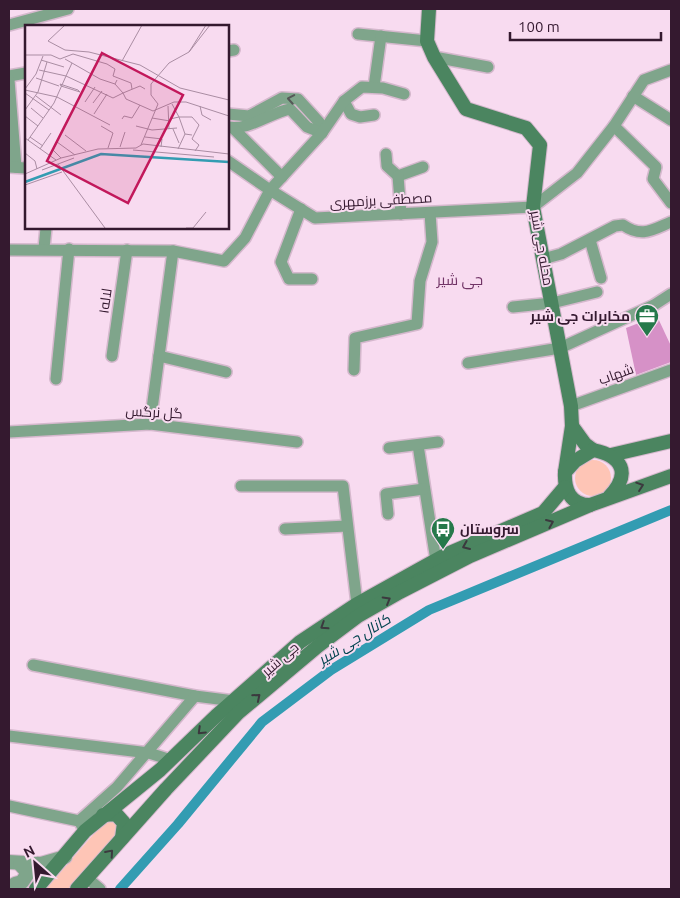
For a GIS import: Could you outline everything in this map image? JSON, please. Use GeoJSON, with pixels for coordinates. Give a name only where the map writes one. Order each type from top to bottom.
{"type":"FeatureCollection","features":[{"type":"Feature","properties":{"kind":"main road","name":"محله جی شیر"},"geometry":{"type":"LineString","coordinates":[[429,9],[427,41],[434,57],[466,109],[526,128],[540,145],[533,207],[571,406],[572,426],[565,472]]}},
{"type":"Feature","properties":{"kind":"main road"},"geometry":{"type":"LineString","coordinates":[[572,426],[585,444],[593,450],[611,455],[671,441]]}},
{"type":"Feature","properties":{"kind":"main road"},"geometry":{"type":"LineString","coordinates":[[593,450],[575,461],[565,472],[565,487],[574,502],[590,505],[671,476]]}},
{"type":"Feature","properties":{"kind":"main road"},"geometry":{"type":"LineString","coordinates":[[609,497],[622,475],[621,465],[611,455]]}},
{"type":"Feature","properties":{"kind":"main road","name":"جی شیر"},"geometry":{"type":"LineString","coordinates":[[36,889],[64,857],[82,826],[103,814],[171,760],[234,700],[300,642],[357,604],[436,561],[543,513],[565,487]]}},
{"type":"Feature","properties":{"kind":"main road","name":"جی شیر"},"geometry":{"type":"LineString","coordinates":[[77,889],[238,713],[318,646],[358,616],[470,556],[590,505]]}},
{"type":"Feature","properties":{"kind":"main road"},"geometry":{"type":"LineString","coordinates":[[103,814],[116,814],[124,822],[122,838]]}},
{"type":"Feature","properties":{"kind":"street"},"geometry":{"type":"LineString","coordinates":[[9,25],[49,20],[68,9]]}},
{"type":"Feature","properties":{"kind":"street"},"geometry":{"type":"LineString","coordinates":[[358,34],[427,41]]}},
{"type":"Feature","properties":{"kind":"street"},"geometry":{"type":"LineString","coordinates":[[374,87],[381,36]]}},
{"type":"Feature","properties":{"kind":"street"},"geometry":{"type":"LineString","coordinates":[[434,57],[488,67]]}},
{"type":"Feature","properties":{"kind":"street"},"geometry":{"type":"LineString","coordinates":[[533,207],[577,173],[614,126],[644,80],[671,70]]}},
{"type":"Feature","properties":{"kind":"street"},"geometry":{"type":"LineString","coordinates":[[17,167],[10,116],[9,78],[25,73]]}},
{"type":"Feature","properties":{"kind":"street"},"geometry":{"type":"LineString","coordinates":[[9,250],[44,248],[173,251],[224,261],[245,238],[270,190],[322,133],[344,101],[362,86],[404,94]]}},
{"type":"Feature","properties":{"kind":"street"},"geometry":{"type":"LineString","coordinates":[[634,96],[671,120]]}},
{"type":"Feature","properties":{"kind":"street"},"geometry":{"type":"LineString","coordinates":[[229,114],[249,116],[282,98],[298,99],[319,122],[322,133]]}},
{"type":"Feature","properties":{"kind":"street"},"geometry":{"type":"LineString","coordinates":[[344,101],[351,114],[360,117],[374,115]]}},
{"type":"Feature","properties":{"kind":"street"},"geometry":{"type":"LineString","coordinates":[[230,128],[250,124],[275,112],[290,109],[307,127],[322,133]]}},
{"type":"Feature","properties":{"kind":"street"},"geometry":{"type":"LineString","coordinates":[[614,126],[656,168],[653,179],[671,203]]}},
{"type":"Feature","properties":{"kind":"street"},"geometry":{"type":"LineString","coordinates":[[230,128],[282,177]]}},
{"type":"Feature","properties":{"kind":"street"},"geometry":{"type":"LineString","coordinates":[[386,154],[387,166],[398,176],[400,214]]}},
{"type":"Feature","properties":{"kind":"street","name":"مصطفی برزمهری"},"geometry":{"type":"LineString","coordinates":[[229,163],[315,218],[533,207]]}},
{"type":"Feature","properties":{"kind":"street"},"geometry":{"type":"LineString","coordinates":[[398,176],[423,167]]}},
{"type":"Feature","properties":{"kind":"street"},"geometry":{"type":"LineString","coordinates":[[301,209],[281,262],[289,279],[312,279]]}},
{"type":"Feature","properties":{"kind":"street"},"geometry":{"type":"LineString","coordinates":[[354,370],[355,338],[417,324],[420,281],[432,242],[430,213]]}},
{"type":"Feature","properties":{"kind":"street"},"geometry":{"type":"LineString","coordinates":[[543,259],[560,254],[615,226],[623,225],[634,232],[645,232],[671,222]]}},
{"type":"Feature","properties":{"kind":"street"},"geometry":{"type":"LineString","coordinates":[[44,248],[46,229]]}},
{"type":"Feature","properties":{"kind":"street"},"geometry":{"type":"LineString","coordinates":[[590,240],[601,278]]}},
{"type":"Feature","properties":{"kind":"street"},"geometry":{"type":"LineString","coordinates":[[56,379],[69,249]]}},
{"type":"Feature","properties":{"kind":"street","name":"لاله۱"},"geometry":{"type":"LineString","coordinates":[[112,356],[127,250]]}},
{"type":"Feature","properties":{"kind":"street"},"geometry":{"type":"LineString","coordinates":[[150,424],[173,251]]}},
{"type":"Feature","properties":{"kind":"street"},"geometry":{"type":"LineString","coordinates":[[513,307],[552,303],[597,292]]}},
{"type":"Feature","properties":{"kind":"street"},"geometry":{"type":"LineString","coordinates":[[468,363],[560,348],[654,305],[671,294]]}},
{"type":"Feature","properties":{"kind":"street"},"geometry":{"type":"LineString","coordinates":[[159,356],[226,372]]}},
{"type":"Feature","properties":{"kind":"street","name":"شهاب"},"geometry":{"type":"LineString","coordinates":[[571,406],[671,370]]}},
{"type":"Feature","properties":{"kind":"street","name":"گل نرگس"},"geometry":{"type":"LineString","coordinates":[[9,432],[150,424],[297,442]]}},
{"type":"Feature","properties":{"kind":"street"},"geometry":{"type":"LineString","coordinates":[[389,448],[438,442]]}},
{"type":"Feature","properties":{"kind":"street"},"geometry":{"type":"LineString","coordinates":[[418,445],[436,561]]}},
{"type":"Feature","properties":{"kind":"street"},"geometry":{"type":"LineString","coordinates":[[241,486],[342,486],[357,604]]}},
{"type":"Feature","properties":{"kind":"street"},"geometry":{"type":"LineString","coordinates":[[388,514],[386,494],[424,489]]}},
{"type":"Feature","properties":{"kind":"street"},"geometry":{"type":"LineString","coordinates":[[285,529],[348,526]]}},
{"type":"Feature","properties":{"kind":"street"},"geometry":{"type":"LineString","coordinates":[[33,665],[195,696],[234,700]]}},
{"type":"Feature","properties":{"kind":"street"},"geometry":{"type":"LineString","coordinates":[[9,806],[82,826],[148,753],[195,696]]}},
{"type":"Feature","properties":{"kind":"street"},"geometry":{"type":"LineString","coordinates":[[9,736],[148,753],[171,760]]}},
{"type":"Feature","properties":{"kind":"street"},"geometry":{"type":"LineString","coordinates":[[14,863],[41,864],[64,857]]}},
{"type":"Feature","properties":{"kind":"street"},"geometry":{"type":"LineString","coordinates":[[13,884],[22,882],[28,873],[14,863]]}},
{"type":"Feature","properties":{"kind":"street"},"geometry":{"type":"LineString","coordinates":[[88,878],[100,889]]}},
{"type":"Feature","properties":{"kind":"shaded area"},"geometry":{"type":"Polygon","coordinates":[[[593,460],[605,466],[611,478],[605,490],[593,496],[581,490],[575,478],[581,466],[593,460]]]}},
{"type":"Feature","properties":{"kind":"shaded area"},"geometry":{"type":"Polygon","coordinates":[[[112,819],[119,827],[118,833],[68,889],[46,889],[105,821],[112,819]]]}},
{"type":"Feature","properties":{"kind":"building","name":"مخابرات جی شیر"},"geometry":{"type":"Polygon","coordinates":[[[657,316],[671,346],[671,362],[636,375],[626,328],[657,316]]]}},
{"type":"Feature","properties":{"kind":"waterway","name":"کانال جی شیر"},"geometry":{"type":"LineString","coordinates":[[120,889],[178,824],[262,722],[331,670],[429,610],[671,510]]}},
{"type":"Feature","properties":{"kind":"place","name":"مخابرات جی شیر"},"geometry":{"type":"Point","coordinates":[647,337]}},
{"type":"Feature","properties":{"kind":"place","name":"سروستان"},"geometry":{"type":"Point","coordinates":[443,550]}},
{"type":"Feature","properties":{"kind":"district","name":"جی شیر"},"geometry":{"type":"Point","coordinates":[460,279]}}]}
